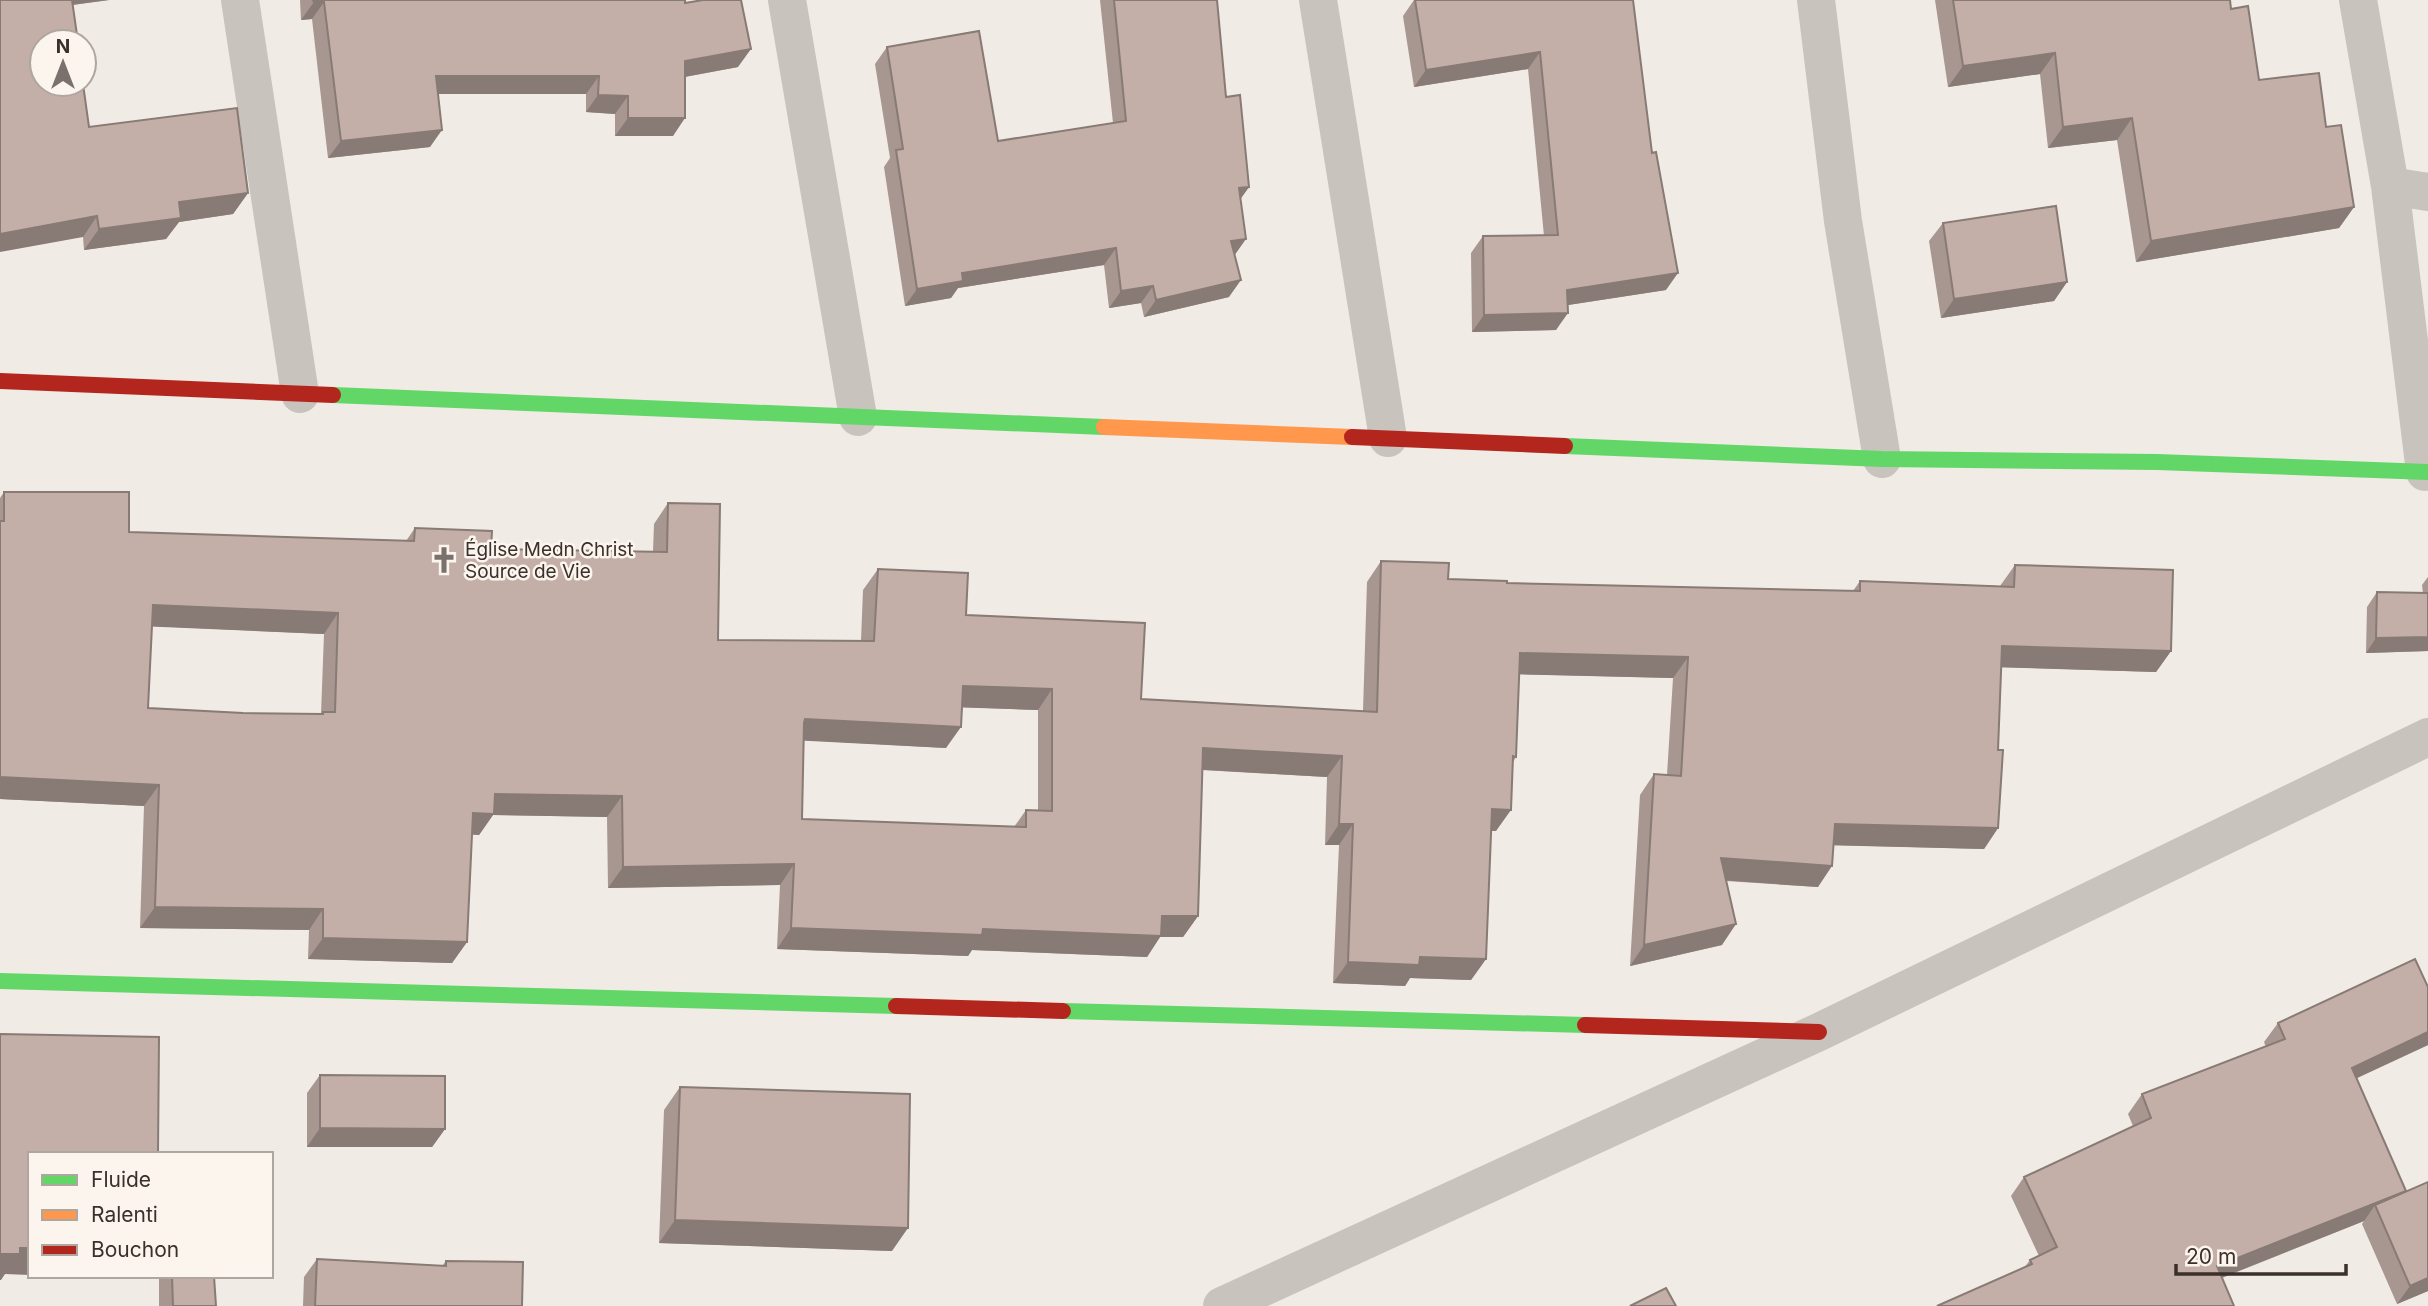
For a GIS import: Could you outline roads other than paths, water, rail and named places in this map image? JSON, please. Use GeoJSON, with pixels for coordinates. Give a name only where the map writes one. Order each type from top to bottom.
{"type":"FeatureCollection","features":[{"type":"Feature","properties":{"kind":"street"},"geometry":{"type":"LineString","coordinates":[[240,0],[300,394]]}},
{"type":"Feature","properties":{"kind":"street"},"geometry":{"type":"LineString","coordinates":[[787,0],[858,417]]}},
{"type":"Feature","properties":{"kind":"street"},"geometry":{"type":"LineString","coordinates":[[1318,0],[1388,438]]}},
{"type":"Feature","properties":{"kind":"street"},"geometry":{"type":"LineString","coordinates":[[1816,0],[1843,221],[1882,459]]}},
{"type":"Feature","properties":{"kind":"street"},"geometry":{"type":"LineString","coordinates":[[0,382],[1882,459],[2157,462],[2427,472],[2390,186],[2358,0]]}},
{"type":"Feature","properties":{"kind":"street"},"geometry":{"type":"LineString","coordinates":[[2390,186],[2428,192]]}},
{"type":"Feature","properties":{"kind":"street"},"geometry":{"type":"LineString","coordinates":[[1222,1306],[1819,1032],[2428,737]]}},
{"type":"Feature","properties":{"kind":"street"},"geometry":{"type":"LineString","coordinates":[[0,981],[1819,1032]]}},
{"type":"Feature","properties":{"kind":"place","name":"Église Medn Christ Source de Vie"},"geometry":{"type":"Point","coordinates":[444,560]}}]}
